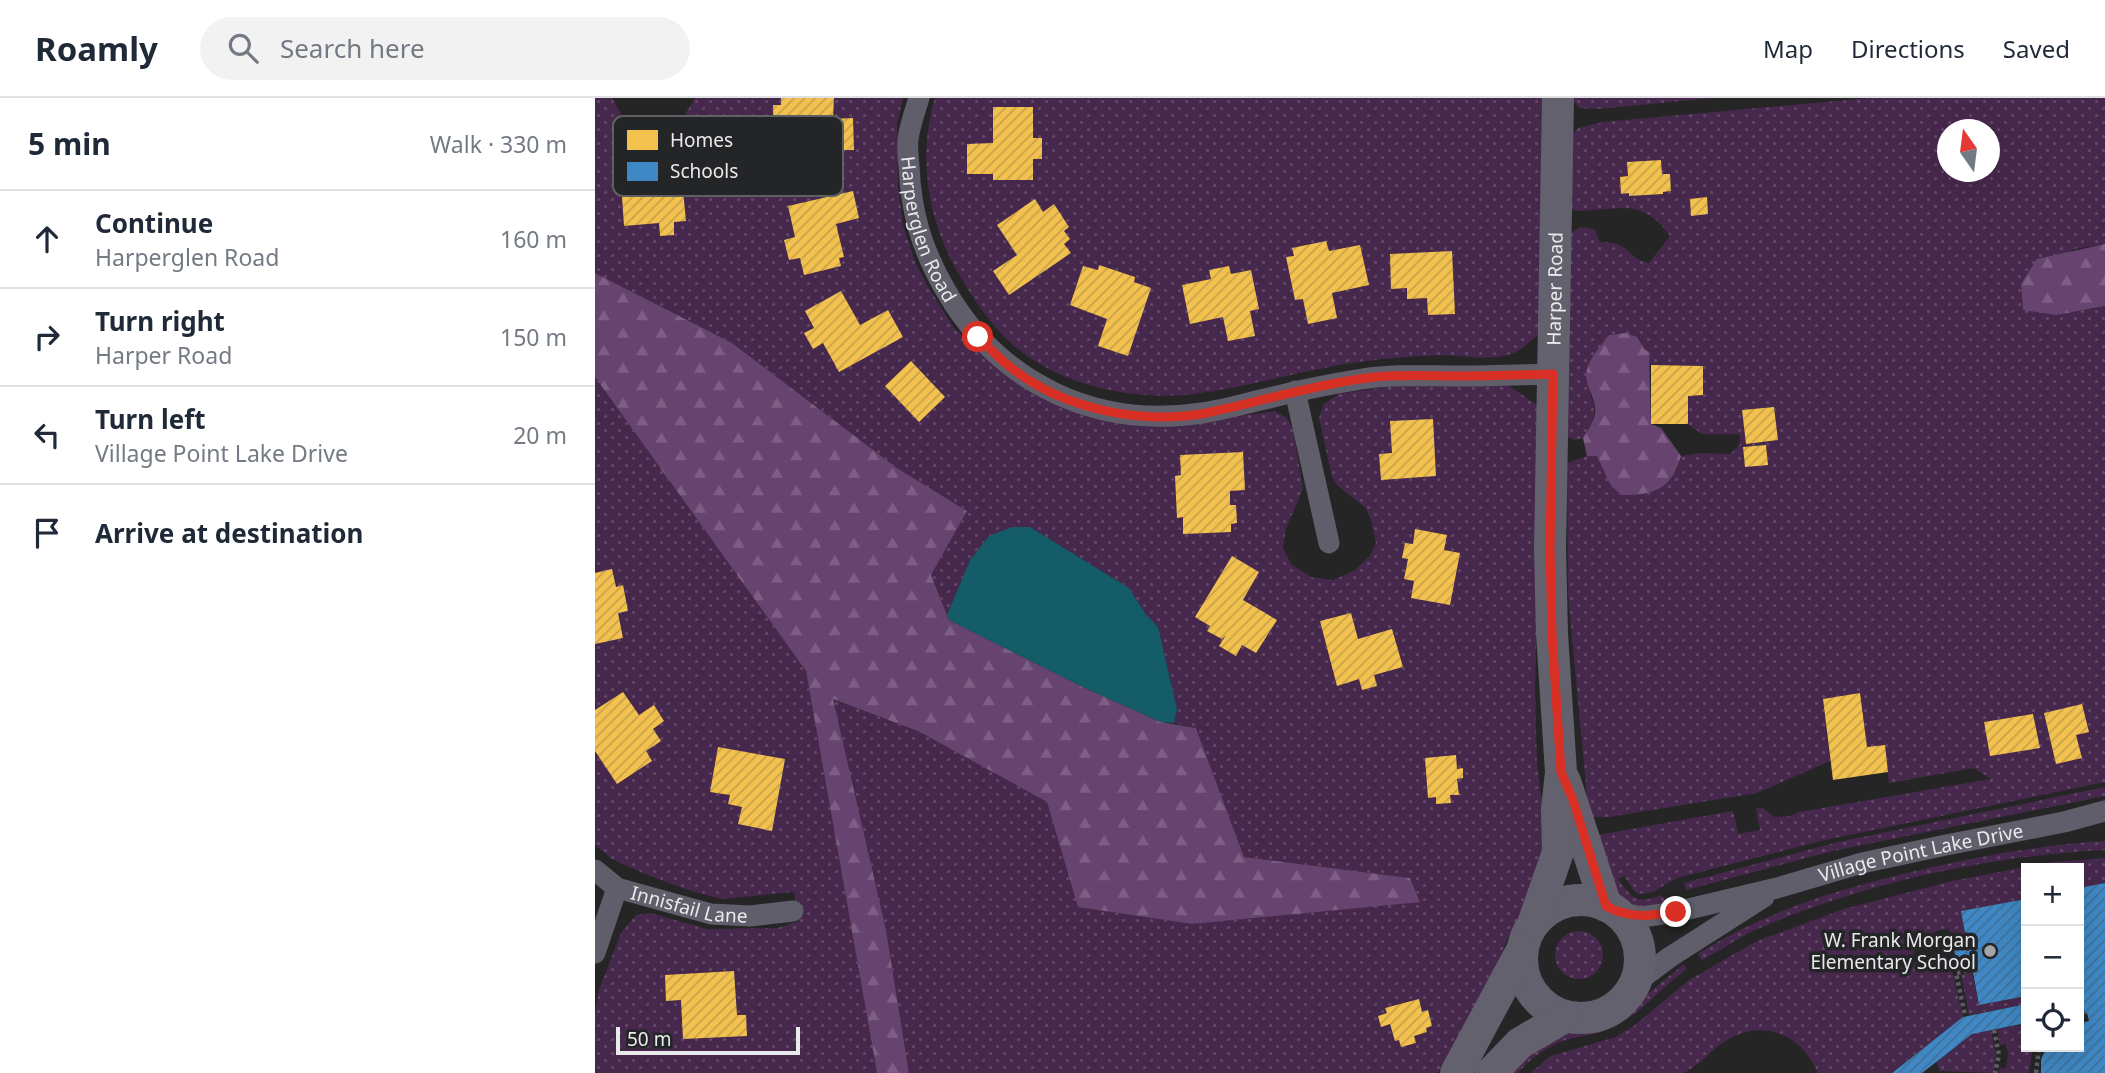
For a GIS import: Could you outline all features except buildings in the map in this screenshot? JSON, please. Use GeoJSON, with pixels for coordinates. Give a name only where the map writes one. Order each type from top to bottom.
{"type":"FeatureCollection","features":[{"type":"Feature","properties":{"kind":"main road","name":"Harper Road"},"geometry":{"type":"LineString","coordinates":[[1457,1073],[1528,937],[1558,852],[1557,810],[1561,772],[1552,634],[1550,549],[1558,98]]}},
{"type":"Feature","properties":{"kind":"main road","name":"Harper Road"},"geometry":{"type":"LineString","coordinates":[[1561,772],[1611,909]]}},
{"type":"Feature","properties":{"kind":"main road"},"geometry":{"type":"LineString","coordinates":[[1574,900],[1590,901],[1611,909],[1628,923],[1636,937],[1640,952],[1635,984],[1626,998],[1599,1016],[1582,1019],[1565,1017],[1549,1010],[1526,984],[1522,967],[1528,937],[1545,912],[1559,904],[1574,900]]}},
{"type":"Feature","properties":{"kind":"main road"},"geometry":{"type":"LineString","coordinates":[[1492,1073],[1520,1043],[1565,1017]]}},
{"type":"Feature","properties":{"kind":"street","name":"Harperglen Road"},"geometry":{"type":"LineString","coordinates":[[919,98],[908,140],[910,188],[918,232],[933,270],[978,337],[1010,367],[1045,389],[1083,405],[1123,414],[1165,417],[1203,413],[1365,378],[1408,374],[1553,374]]}},
{"type":"Feature","properties":{"kind":"street"},"geometry":{"type":"LineString","coordinates":[[1295,391],[1329,543]]}},
{"type":"Feature","properties":{"kind":"street","name":"Village Point Lake Drive"},"geometry":{"type":"LineString","coordinates":[[1611,909],[1642,917],[1676,912],[1777,888],[1863,863],[2064,822],[2105,811]]}},
{"type":"Feature","properties":{"kind":"street","name":"Village Point Lake Drive"},"geometry":{"type":"LineString","coordinates":[[2064,822],[2105,828]]}},
{"type":"Feature","properties":{"kind":"street","name":"Innisfail Lane"},"geometry":{"type":"LineString","coordinates":[[595,870],[618,888],[711,914],[750,916],[793,911]]}},
{"type":"Feature","properties":{"kind":"street"},"geometry":{"type":"LineString","coordinates":[[595,953],[618,888]]}},
{"type":"Feature","properties":{"kind":"street","name":"Village Point Lake Drive"},"geometry":{"type":"LineString","coordinates":[[1635,984],[1670,957],[1777,888]]}},
{"type":"Feature","properties":{"kind":"path"},"geometry":{"type":"LineString","coordinates":[[1964,969],[1965,971],[1956,973],[1965,1015]]}},
{"type":"Feature","properties":{"kind":"path"},"geometry":{"type":"LineString","coordinates":[[1994,1030],[1999,1055],[1995,1073]]}},
{"type":"Feature","properties":{"kind":"path"},"geometry":{"type":"LineString","coordinates":[[2035,1073],[2038,1052]]}},
{"type":"Feature","properties":{"kind":"shaded area"},"geometry":{"type":"Polygon","coordinates":[[[595,98],[612,98],[624,116],[613,116],[613,196],[843,196],[843,116],[684,116],[695,98],[903,98],[897,124],[898,186],[903,225],[916,264],[954,328],[988,360],[1031,393],[1085,413],[1133,425],[1178,425],[1275,411],[1287,418],[1293,429],[1303,489],[1286,528],[1283,549],[1292,565],[1311,577],[1333,580],[1354,571],[1370,556],[1376,543],[1366,508],[1338,486],[1332,477],[1319,418],[1324,404],[1339,394],[1415,383],[1509,386],[1539,406],[1541,422],[1535,687],[1537,764],[1545,828],[1537,889],[1507,939],[1495,975],[1458,1049],[1437,1073],[909,1073],[886,930],[832,699],[920,732],[1047,802],[1079,907],[1192,924],[1420,901],[1410,878],[1244,857],[1196,728],[1174,723],[1177,709],[1158,627],[1129,588],[1030,527],[989,536],[970,560],[947,615],[931,575],[967,511],[897,468],[732,343],[595,273],[595,98]]]}},
{"type":"Feature","properties":{"kind":"shaded area"},"geometry":{"type":"Polygon","coordinates":[[[935,98],[1549,98],[1545,326],[1522,349],[1500,357],[1439,355],[1366,361],[1194,394],[1146,395],[1097,387],[1074,380],[1030,358],[1003,335],[975,300],[947,251],[933,209],[926,165],[935,98]]]}},
{"type":"Feature","properties":{"kind":"shaded area"},"geometry":{"type":"Polygon","coordinates":[[[1571,98],[1712,98],[1599,109],[1579,108],[1571,98]]]}},
{"type":"Feature","properties":{"kind":"shaded area"},"geometry":{"type":"Polygon","coordinates":[[[1870,98],[2105,98],[2105,244],[2074,249],[2021,284],[2023,310],[2093,309],[2105,306],[2105,782],[1825,840],[1677,878],[1653,892],[1639,894],[1624,876],[1618,879],[1636,898],[1646,899],[1661,895],[1667,902],[1651,908],[1637,907],[1626,901],[1617,891],[1592,836],[1733,811],[1738,834],[1760,830],[1756,808],[1763,808],[1774,817],[1791,816],[1799,812],[1991,779],[1974,768],[1889,783],[1885,745],[1867,747],[1860,694],[1823,699],[1830,761],[1757,793],[1609,817],[1589,817],[1568,595],[1567,463],[1587,456],[1597,456],[1605,473],[1677,470],[1681,456],[1700,453],[1730,454],[1740,444],[1739,434],[1702,434],[1688,424],[1688,396],[1703,395],[1703,366],[1651,365],[1637,337],[1590,394],[1594,417],[1583,438],[1575,440],[1566,436],[1569,235],[1581,228],[1595,230],[1600,242],[1623,247],[1636,258],[1649,263],[1670,236],[1658,222],[1635,209],[1569,210],[1571,135],[1578,128],[1603,122],[1870,98]],[[1661,160],[1627,162],[1628,176],[1620,177],[1622,194],[1663,194],[1671,191],[1670,174],[1662,174],[1661,160]],[[1774,407],[1742,410],[1746,444],[1778,440],[1774,407]],[[1766,445],[1743,447],[1745,466],[1756,466],[1766,445]]]}},
{"type":"Feature","properties":{"kind":"shaded area"},"geometry":{"type":"Polygon","coordinates":[[[595,377],[806,671],[877,1073],[595,1073],[595,1013],[599,990],[621,933],[636,915],[650,913],[707,929],[777,928],[799,921],[794,892],[721,899],[645,874],[612,859],[595,845],[595,377]]]}},
{"type":"Feature","properties":{"kind":"shaded area"},"geometry":{"type":"Polygon","coordinates":[[[2105,787],[2105,796],[1833,851],[1686,890],[1684,883],[1838,842],[2105,787]]]}},
{"type":"Feature","properties":{"kind":"shaded area"},"geometry":{"type":"Polygon","coordinates":[[[2105,841],[2105,850],[2015,858],[1881,886],[1795,914],[1753,931],[1702,960],[1698,954],[1774,914],[1855,886],[1983,857],[2056,845],[2105,841]]]}},
{"type":"Feature","properties":{"kind":"shaded area"},"geometry":{"type":"Polygon","coordinates":[[[2105,858],[2105,883],[2084,887],[2084,863],[2048,863],[2105,858]]]}},
{"type":"Feature","properties":{"kind":"shaded area"},"geometry":{"type":"Polygon","coordinates":[[[2021,868],[2021,900],[1961,911],[1965,933],[1951,935],[1948,928],[1930,934],[1917,945],[1913,958],[1925,968],[1952,971],[1963,1017],[1891,1073],[1818,1073],[1810,1058],[1789,1038],[1763,1030],[1735,1036],[1682,1073],[1530,1073],[1551,1056],[1616,1037],[1635,1025],[1689,980],[1757,941],[1844,909],[1952,881],[2021,868]]]}},
{"type":"Feature","properties":{"kind":"shaded area"},"geometry":{"type":"Polygon","coordinates":[[[1579,931],[1596,938],[1603,955],[1596,972],[1579,979],[1562,972],[1555,955],[1562,938],[1579,931]]]}},
{"type":"Feature","properties":{"kind":"shaded area"},"geometry":{"type":"Polygon","coordinates":[[[1684,964],[1686,970],[1623,1022],[1602,1032],[1572,1038],[1552,1046],[1517,1073],[1511,1073],[1531,1051],[1565,1034],[1600,1028],[1617,1019],[1684,964]]]}},
{"type":"Feature","properties":{"kind":"shaded area"},"geometry":{"type":"Polygon","coordinates":[[[1972,972],[1979,1005],[2021,997],[2021,1005],[1969,1015],[1961,975],[1972,972]]]}},
{"type":"Feature","properties":{"kind":"shaded area"},"geometry":{"type":"Polygon","coordinates":[[[2021,1025],[2021,1052],[2032,1052],[2029,1073],[1999,1073],[2000,1068],[2006,1068],[2008,1054],[2006,1044],[2000,1045],[1997,1029],[2021,1025]]]}},
{"type":"Feature","properties":{"kind":"shaded area"},"geometry":{"type":"Polygon","coordinates":[[[1991,1030],[1996,1056],[1994,1073],[1940,1071],[1936,1062],[1972,1034],[1991,1030]]]}},
{"type":"Feature","properties":{"kind":"green space"},"geometry":{"type":"Polygon","coordinates":[[[2105,244],[2105,306],[2056,315],[2023,310],[2021,284],[2037,259],[2105,244]]]}},
{"type":"Feature","properties":{"kind":"green space"},"geometry":{"type":"Polygon","coordinates":[[[595,273],[732,343],[897,468],[967,511],[931,575],[949,620],[1085,688],[1161,722],[1196,728],[1244,857],[1410,878],[1420,902],[1192,924],[1078,907],[1047,802],[920,732],[833,699],[886,930],[909,1073],[877,1073],[806,671],[595,377],[595,273]]]}},
{"type":"Feature","properties":{"kind":"green space"},"geometry":{"type":"Polygon","coordinates":[[[1626,333],[1637,337],[1649,352],[1651,424],[1661,428],[1681,456],[1672,476],[1660,488],[1643,494],[1621,495],[1610,484],[1597,456],[1587,456],[1583,438],[1595,415],[1594,402],[1586,379],[1589,364],[1609,335],[1626,333]]]}},
{"type":"Feature","properties":{"kind":"water"},"geometry":{"type":"Polygon","coordinates":[[[1012,527],[1030,527],[1129,588],[1158,627],[1177,709],[1174,723],[1161,722],[1085,688],[949,620],[947,615],[970,560],[989,536],[1012,527]]]}},
{"type":"Feature","properties":{"kind":"place","name":"W. Frank Morgan Elementary School"},"geometry":{"type":"Point","coordinates":[1990,951]}},
{"type":"Feature","properties":{"kind":"route"},"geometry":{"type":"LineString","coordinates":[[978,337],[1010,367],[1045,389],[1083,405],[1123,414],[1165,417],[1203,413],[1365,378],[1408,374],[1553,374],[1550,549],[1552,634],[1561,772],[1573,800],[1606,906],[1617,912],[1642,917],[1676,912]]}}]}
